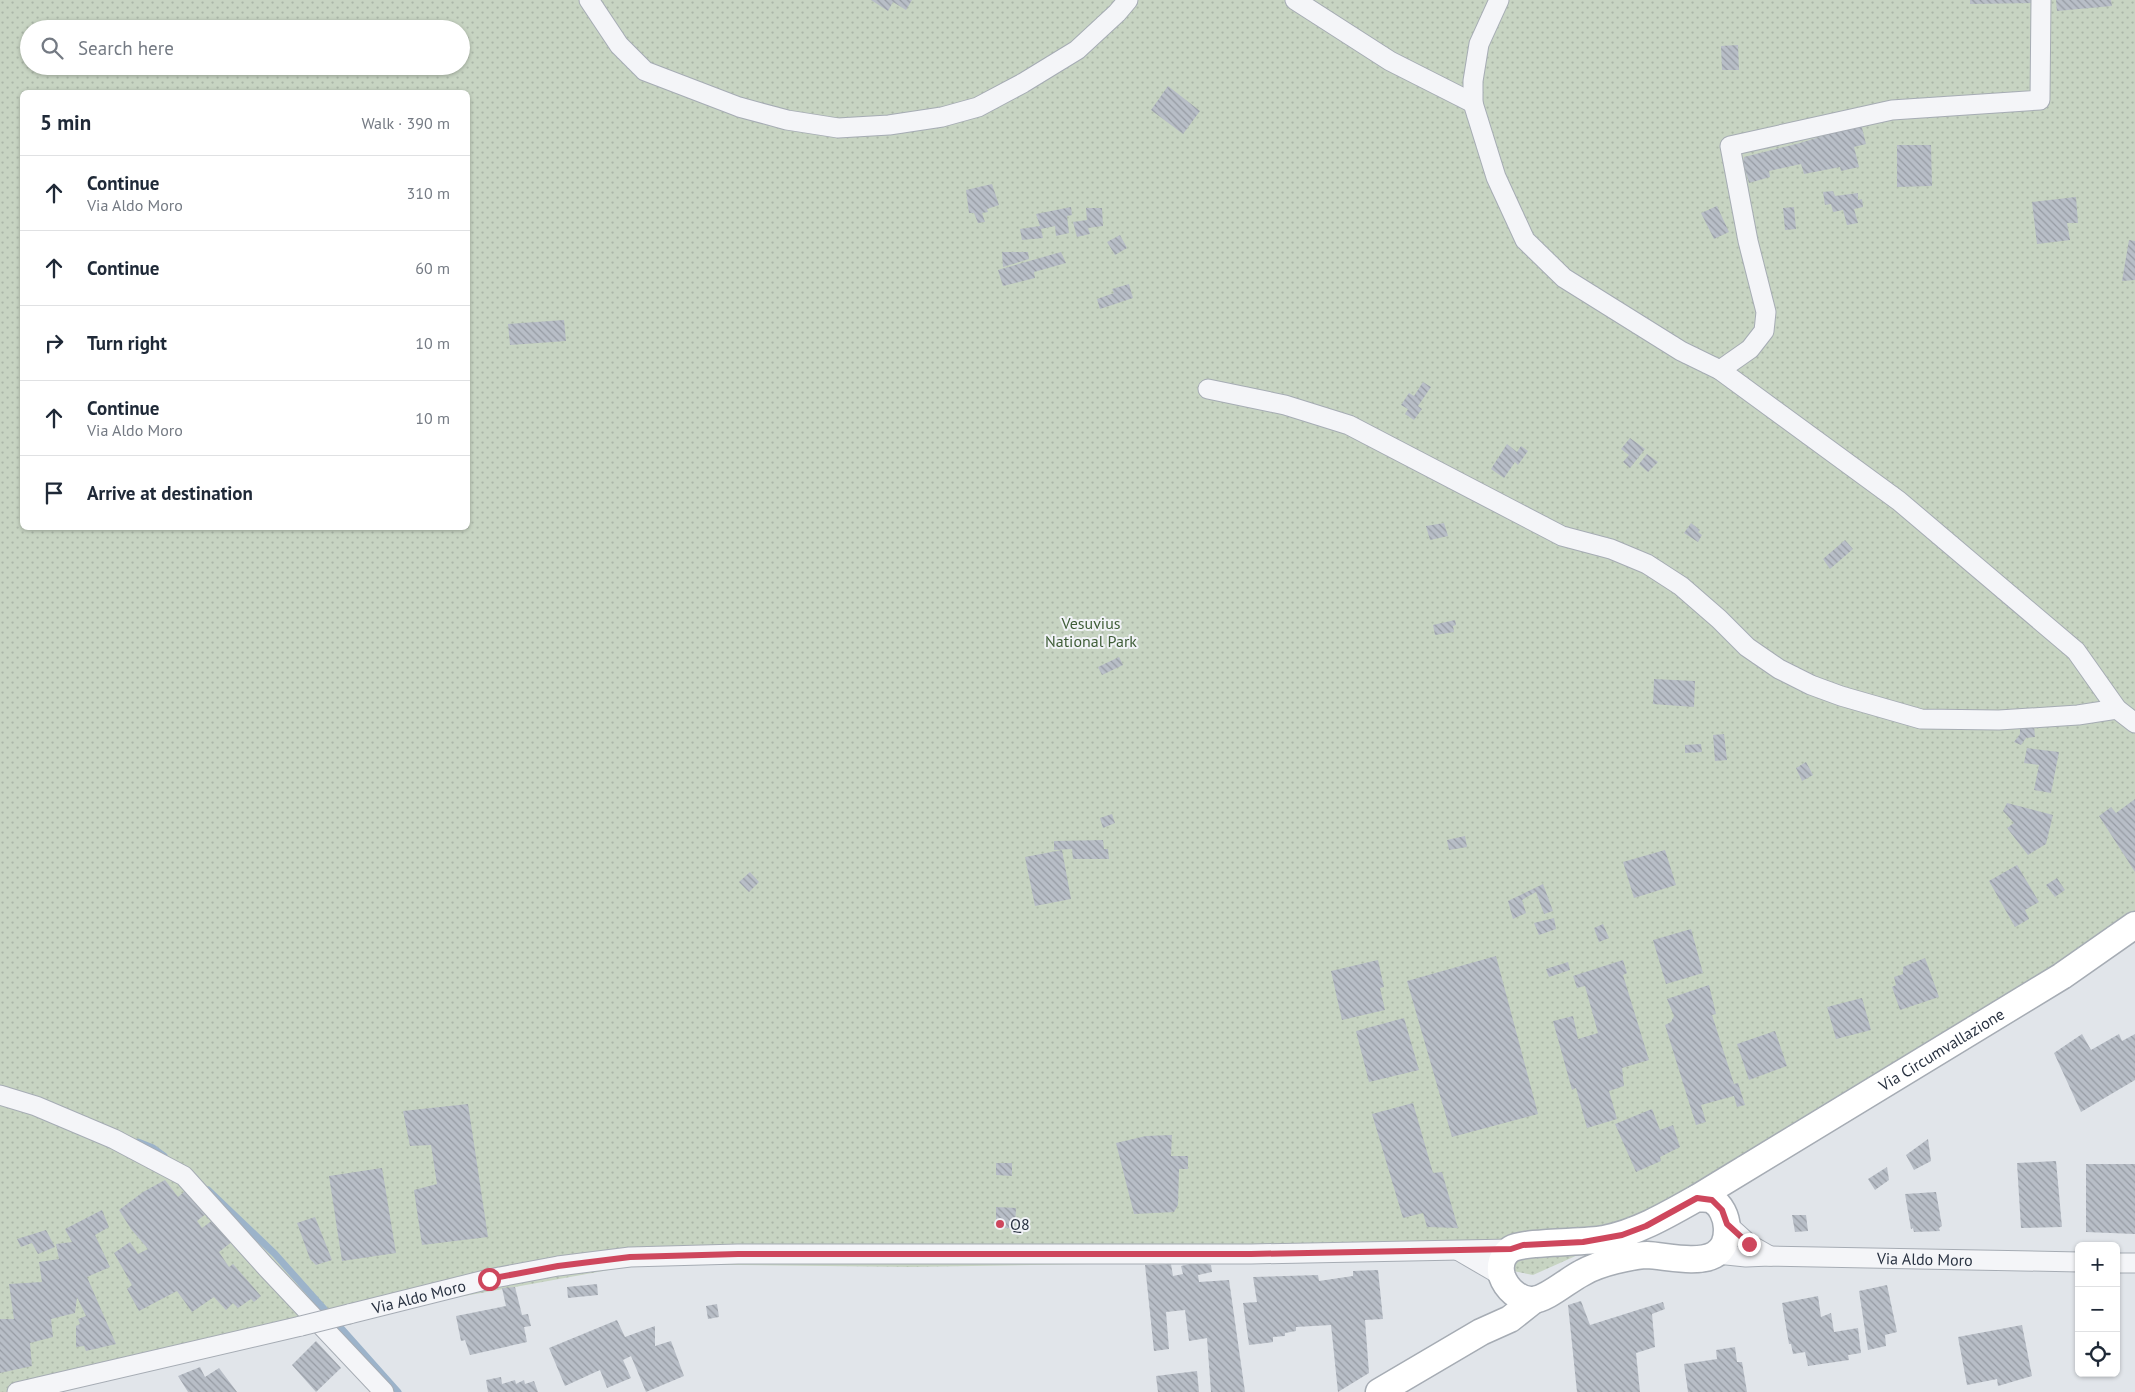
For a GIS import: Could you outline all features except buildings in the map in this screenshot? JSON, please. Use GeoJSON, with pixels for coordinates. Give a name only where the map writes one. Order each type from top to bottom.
{"type":"FeatureCollection","features":[{"type":"Feature","properties":{"kind":"main road","name":"Via Circumvallazione"},"geometry":{"type":"LineString","coordinates":[[1511,1249],[1523,1245],[1583,1242],[1622,1235],[1646,1226],[1747,1169],[2062,976],[2135,925]]}},
{"type":"Feature","properties":{"kind":"main road","name":"Via Circumvallazione"},"geometry":{"type":"LineString","coordinates":[[1717,1254],[1725,1240],[1725,1217],[1728,1197],[1747,1169]]}},
{"type":"Feature","properties":{"kind":"main road"},"geometry":{"type":"LineString","coordinates":[[1697,1198],[1712,1200],[1725,1217]]}},
{"type":"Feature","properties":{"kind":"main road"},"geometry":{"type":"LineString","coordinates":[[1511,1249],[1504,1255],[1501,1265],[1504,1280],[1517,1296],[1526,1300],[1534,1300]]}},
{"type":"Feature","properties":{"kind":"main road"},"geometry":{"type":"LineString","coordinates":[[1378,1392],[1481,1332],[1510,1320],[1534,1300],[1583,1272],[1618,1260],[1645,1255],[1705,1259],[1717,1254]]}},
{"type":"Feature","properties":{"kind":"main road"},"geometry":{"type":"LineString","coordinates":[[1481,1332],[1491,1316],[1504,1280]]}},
{"type":"Feature","properties":{"kind":"street"},"geometry":{"type":"LineString","coordinates":[[589,0],[618,46],[646,72],[739,107],[787,120],[838,128],[889,125],[942,117],[978,107],[1023,83],[1077,50],[1117,13],[1128,0]]}},
{"type":"Feature","properties":{"kind":"street"},"geometry":{"type":"LineString","coordinates":[[1295,0],[1390,61],[1472,103]]}},
{"type":"Feature","properties":{"kind":"street"},"geometry":{"type":"LineString","coordinates":[[1499,0],[1479,44],[1473,81],[1472,103],[1496,177],[1525,240],[1564,278],[1681,351],[1720,370],[1899,501],[2076,652],[2094,674],[2117,710],[2135,723]]}},
{"type":"Feature","properties":{"kind":"street"},"geometry":{"type":"LineString","coordinates":[[1720,370],[1750,349],[1760,337],[1764,331],[1766,312],[1748,241],[1730,146],[1892,110],[2040,100],[2041,0]]}},
{"type":"Feature","properties":{"kind":"street"},"geometry":{"type":"LineString","coordinates":[[1208,389],[1285,405],[1349,425],[1562,536],[1611,549],[1648,564],[1681,586],[1719,619],[1747,647],[1779,669],[1811,685],[1841,696],[1921,718],[1999,720],[2078,716],[2117,710]]}},
{"type":"Feature","properties":{"kind":"street"},"geometry":{"type":"LineString","coordinates":[[0,1095],[36,1106],[114,1139],[184,1176],[266,1267],[384,1392]]}},
{"type":"Feature","properties":{"kind":"street","name":"Via Aldo Moro"},"geometry":{"type":"LineString","coordinates":[[1725,1217],[1749,1244],[1770,1256]]}},
{"type":"Feature","properties":{"kind":"street","name":"Via Aldo Moro"},"geometry":{"type":"LineString","coordinates":[[18,1392],[301,1326],[489,1279],[558,1266],[630,1257],[738,1254],[1251,1254],[1511,1249]]}},
{"type":"Feature","properties":{"kind":"street"},"geometry":{"type":"LineString","coordinates":[[1459,1251],[1504,1280]]}},
{"type":"Feature","properties":{"kind":"street","name":"Via Aldo Moro"},"geometry":{"type":"LineString","coordinates":[[1717,1254],[1746,1257],[2075,1262]]}},
{"type":"Feature","properties":{"kind":"street"},"geometry":{"type":"LineString","coordinates":[[2120,1263],[2135,1263]]}},
{"type":"Feature","properties":{"kind":"green space","name":"Vesuvius National Park"},"geometry":{"type":"Polygon","coordinates":[[[0,0],[2135,0],[2135,933],[2016,1020],[1761,1169],[1672,1213],[1533,1275],[1447,1258],[911,1267],[642,1264],[431,1302],[55,1392],[0,1392],[0,0]]]}},
{"type":"Feature","properties":{"kind":"waterway"},"geometry":{"type":"LineString","coordinates":[[138,1142],[153,1148],[164,1156]]}},
{"type":"Feature","properties":{"kind":"waterway"},"geometry":{"type":"LineString","coordinates":[[208,1190],[275,1254],[398,1392]]}},
{"type":"Feature","properties":{"kind":"place","name":"Q8"},"geometry":{"type":"Point","coordinates":[1000,1224]}},
{"type":"Feature","properties":{"kind":"route"},"geometry":{"type":"LineString","coordinates":[[489,1279],[558,1266],[630,1257],[738,1254],[1251,1254],[1511,1249],[1523,1245],[1583,1242],[1622,1235],[1646,1226],[1697,1198],[1712,1200],[1722,1210],[1727,1224],[1749,1244]]}}]}
